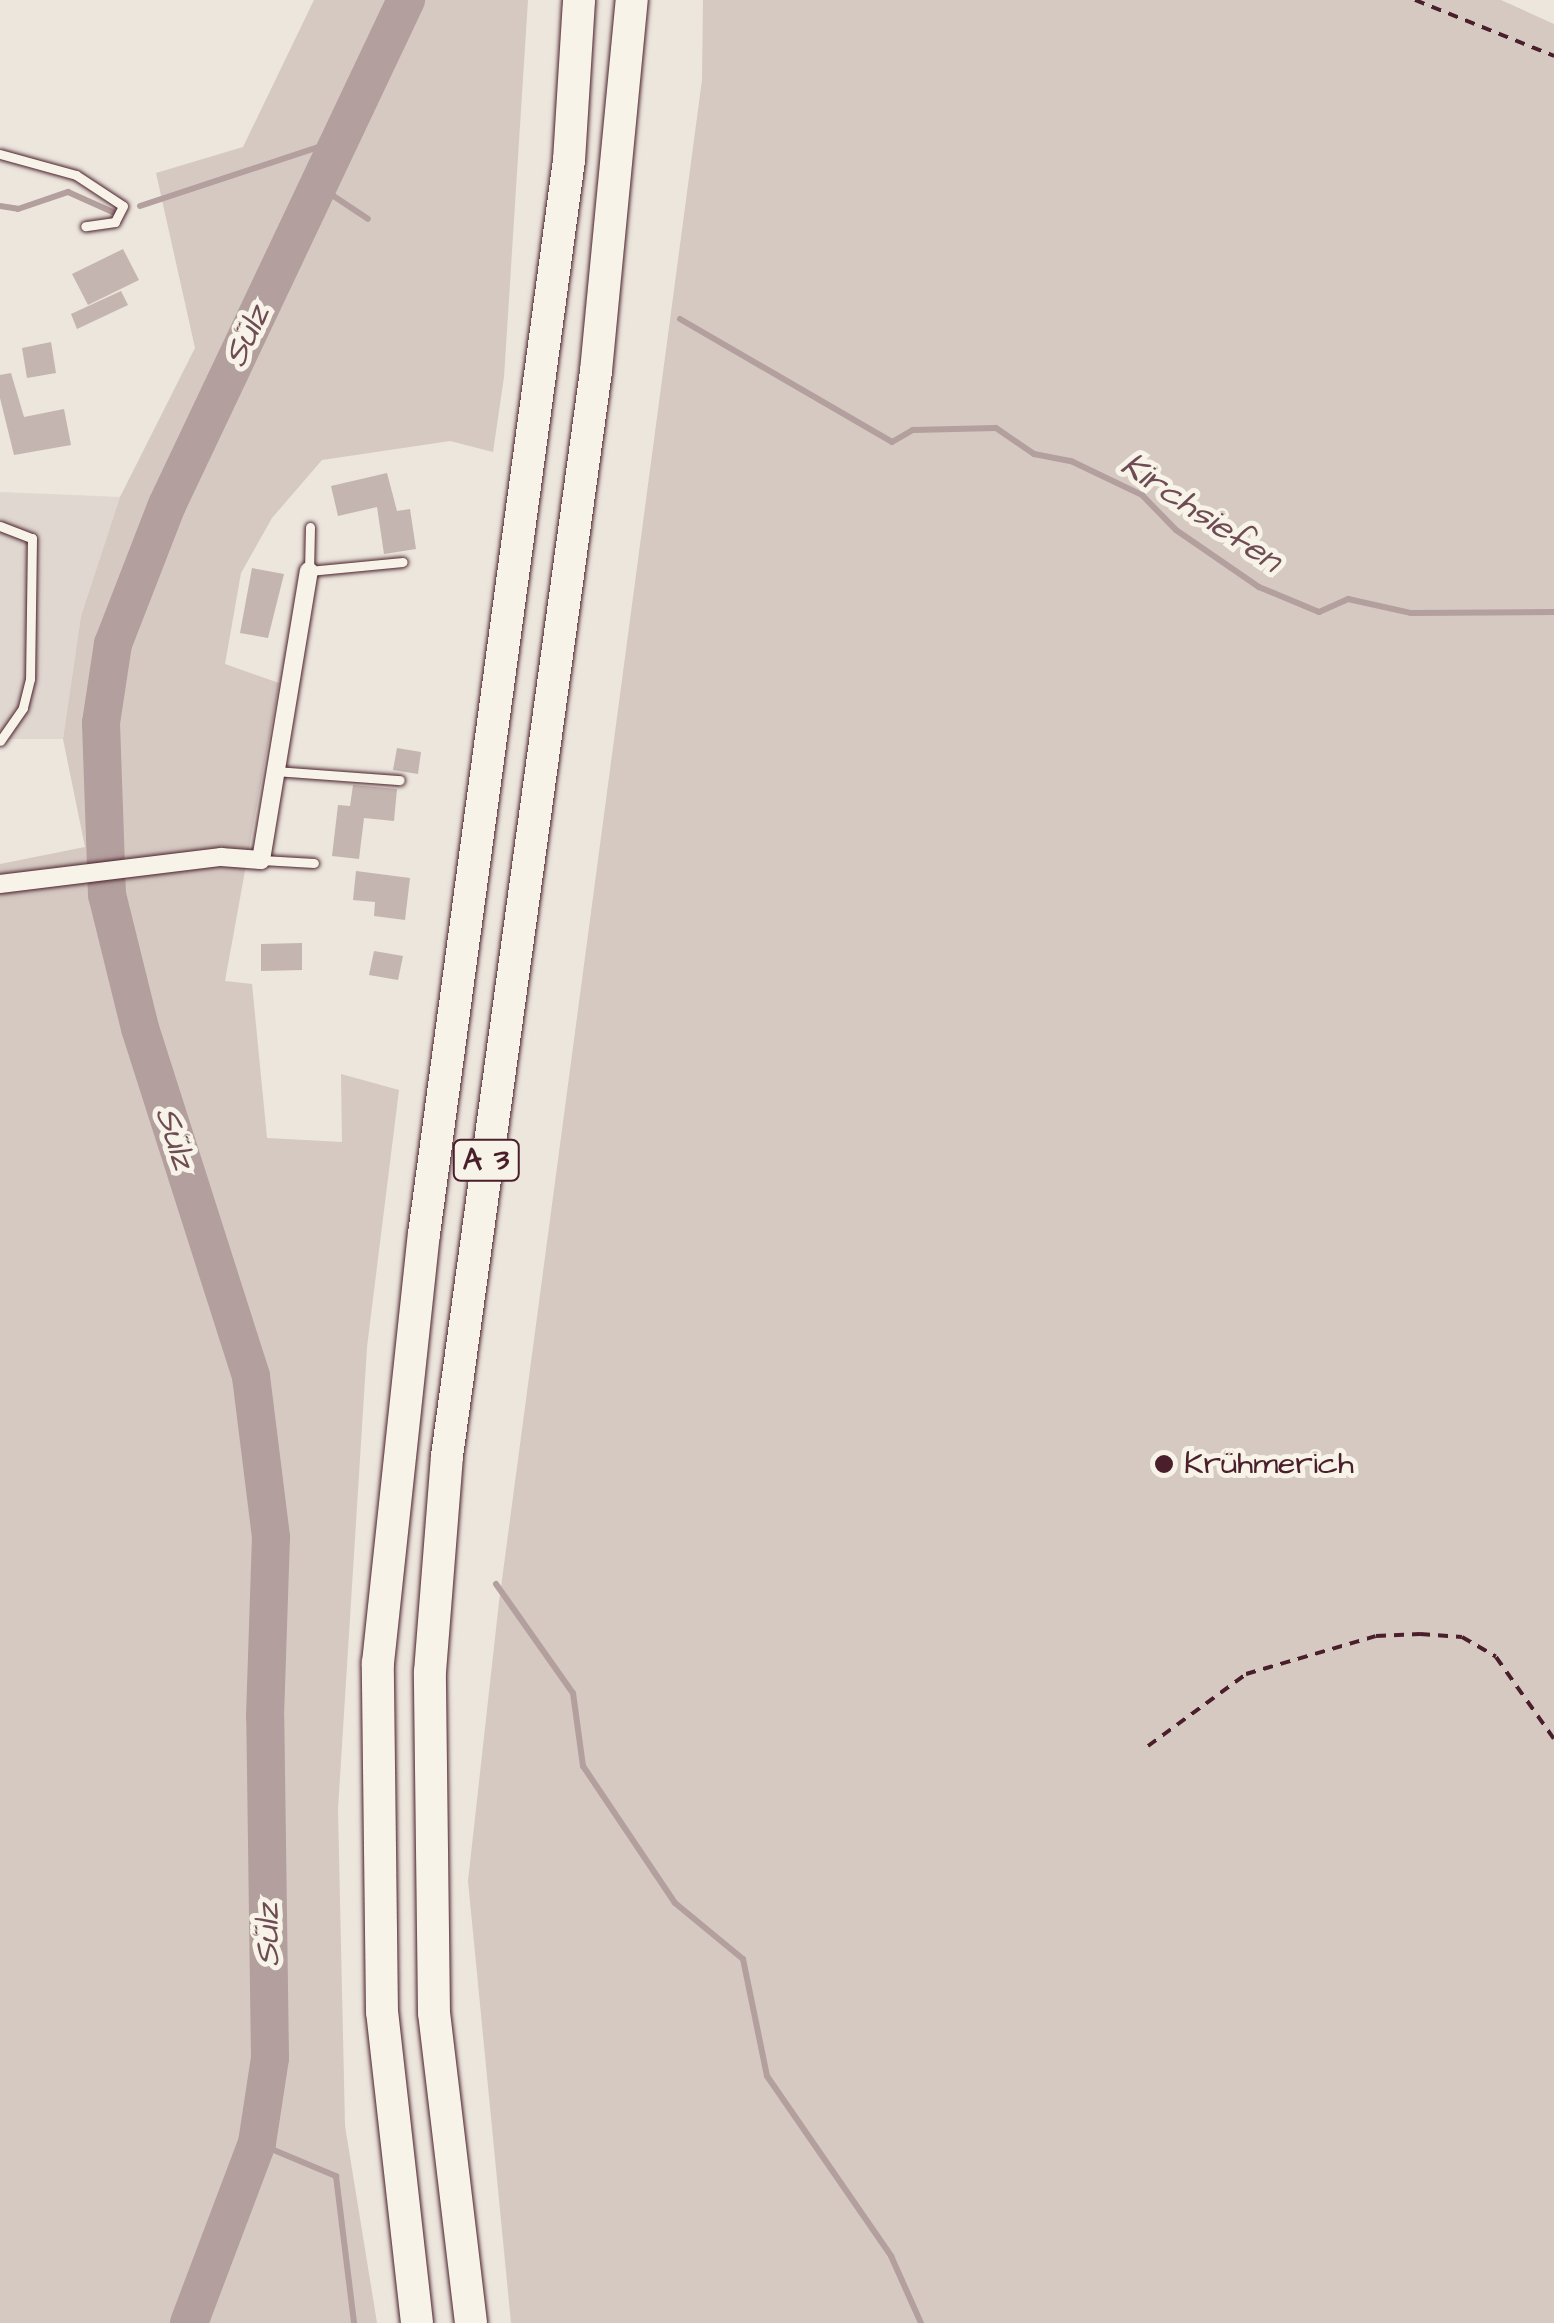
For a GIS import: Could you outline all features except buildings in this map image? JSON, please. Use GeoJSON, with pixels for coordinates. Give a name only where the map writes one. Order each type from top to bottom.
{"type":"FeatureCollection","features":[{"type":"Feature","properties":{"kind":"highway","name":"A 3"},"geometry":{"type":"LineString","coordinates":[[417,2323],[382,2012],[378,1664],[418,1273],[569,160],[579,0]]}},
{"type":"Feature","properties":{"kind":"highway","name":"A 3"},"geometry":{"type":"LineString","coordinates":[[471,2323],[434,2012],[430,1672],[447,1456],[596,371],[632,0]]}},
{"type":"Feature","properties":{"kind":"street"},"geometry":{"type":"LineString","coordinates":[[0,884],[170,862],[261,860],[309,571]]}},
{"type":"Feature","properties":{"kind":"lane"},"geometry":{"type":"LineString","coordinates":[[0,154],[76,175],[118,198],[124,206],[115,222],[85,226]]}},
{"type":"Feature","properties":{"kind":"lane"},"geometry":{"type":"LineString","coordinates":[[0,526],[32,538],[30,679],[24,708],[0,741]]}},
{"type":"Feature","properties":{"kind":"lane"},"geometry":{"type":"LineString","coordinates":[[310,527],[309,571],[403,562]]}},
{"type":"Feature","properties":{"kind":"lane"},"geometry":{"type":"LineString","coordinates":[[276,771],[400,780]]}},
{"type":"Feature","properties":{"kind":"lane"},"geometry":{"type":"LineString","coordinates":[[261,860],[314,863]]}},
{"type":"Feature","properties":{"kind":"path"},"geometry":{"type":"LineString","coordinates":[[1414,0],[1554,56]]}},
{"type":"Feature","properties":{"kind":"path"},"geometry":{"type":"LineString","coordinates":[[1148,1746],[1246,1674],[1376,1636],[1420,1634],[1462,1637],[1496,1657],[1554,1739]]}},
{"type":"Feature","properties":{"kind":"shaded area"},"geometry":{"type":"Polygon","coordinates":[[[314,0],[528,0],[504,377],[493,452],[450,441],[322,460],[272,518],[241,573],[225,664],[279,683],[225,981],[252,984],[267,1138],[342,1142],[341,1074],[399,1090],[367,1347],[338,1809],[345,2126],[377,2323],[0,2323],[0,864],[85,847],[63,739],[81,616],[120,497],[195,348],[156,173],[243,147],[314,0]]]}},
{"type":"Feature","properties":{"kind":"shaded area"},"geometry":{"type":"Polygon","coordinates":[[[703,0],[1501,0],[1554,24],[1554,2323],[511,2323],[468,1881],[499,1602],[702,80],[703,0]]]}},
{"type":"Feature","properties":{"kind":"shaded area"},"geometry":{"type":"Polygon","coordinates":[[[0,492],[120,497],[81,616],[63,739],[0,739],[0,492]]]}},
{"type":"Feature","properties":{"kind":"waterway","name":"Sülz"},"geometry":{"type":"LineString","coordinates":[[189,2323],[257,2143],[270,2058],[265,1717],[271,1537],[251,1376],[140,1028],[107,895],[101,723],[113,644],[167,505],[406,0]]}},
{"type":"Feature","properties":{"kind":"waterway"},"geometry":{"type":"LineString","coordinates":[[140,206],[339,140]]}},
{"type":"Feature","properties":{"kind":"waterway","name":"Kirchsiefen"},"geometry":{"type":"LineString","coordinates":[[317,185],[368,219]]}},
{"type":"Feature","properties":{"kind":"waterway"},"geometry":{"type":"LineString","coordinates":[[0,206],[18,209],[68,192],[113,212]]}},
{"type":"Feature","properties":{"kind":"waterway","name":"Kirchsiefen"},"geometry":{"type":"LineString","coordinates":[[680,319],[892,442],[913,430],[996,428],[1034,454],[1071,461],[1142,495],[1176,530],[1259,587],[1319,612],[1348,599],[1411,613],[1554,612]]}},
{"type":"Feature","properties":{"kind":"waterway"},"geometry":{"type":"LineString","coordinates":[[496,1584],[573,1693],[583,1766],[675,1903],[743,1959],[767,2076],[891,2256],[921,2323]]}},
{"type":"Feature","properties":{"kind":"waterway"},"geometry":{"type":"LineString","coordinates":[[257,2143],[336,2176],[354,2323]]}},
{"type":"Feature","properties":{"kind":"place","name":"Krühmerich"},"geometry":{"type":"Point","coordinates":[1164,1464]}}]}
